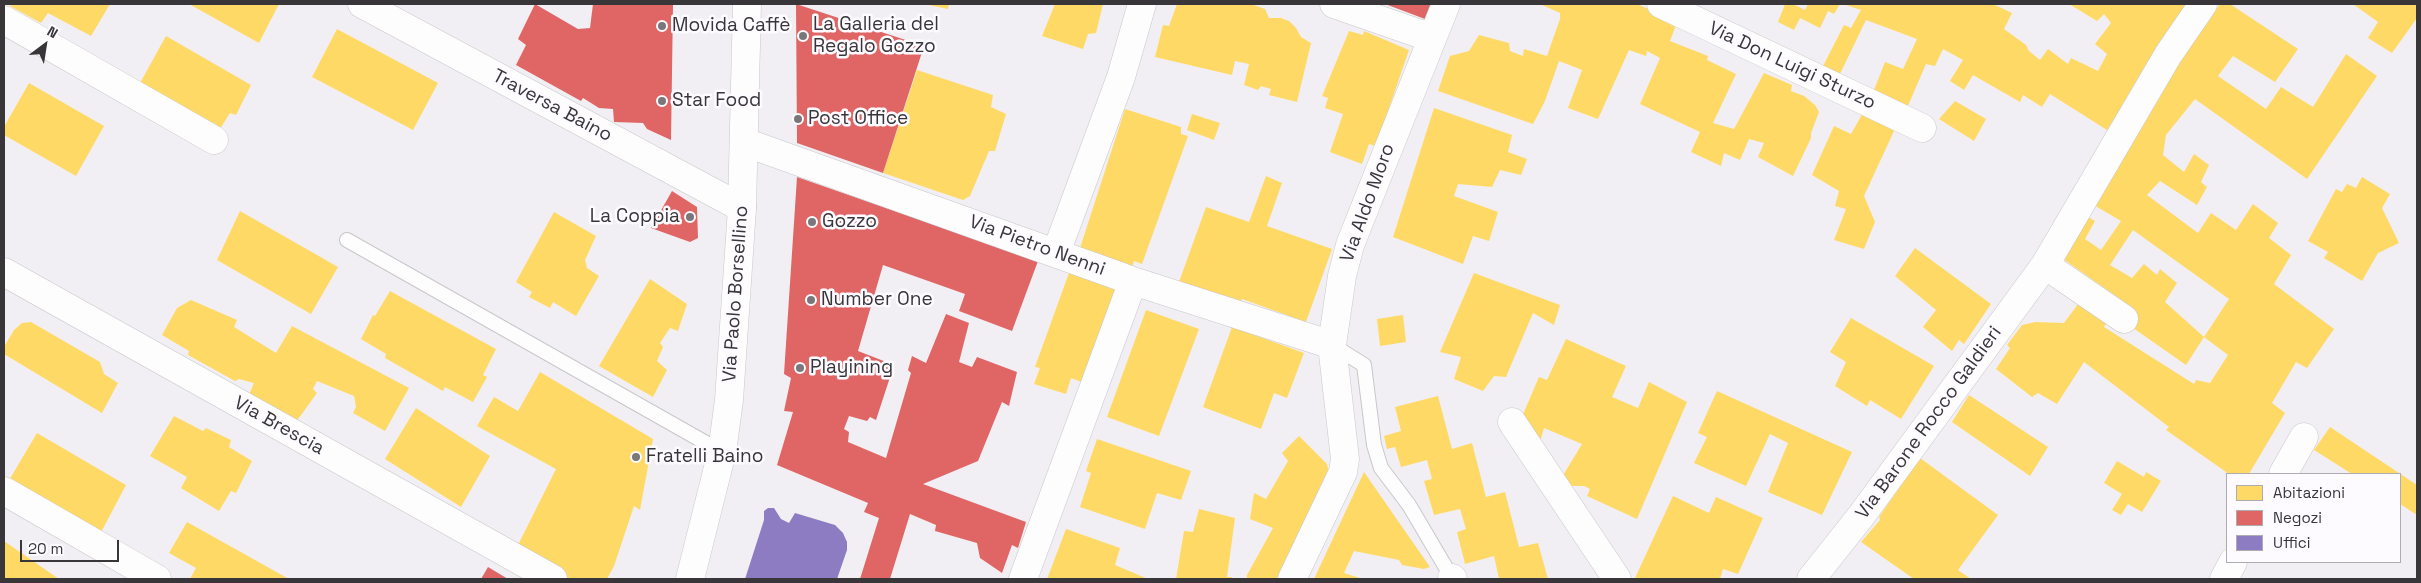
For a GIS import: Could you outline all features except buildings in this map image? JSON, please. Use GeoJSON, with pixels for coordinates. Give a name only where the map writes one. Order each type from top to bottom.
{"type":"FeatureCollection","features":[{"type":"Feature","properties":{"kind":"street","name":"Traversa Baino"},"geometry":{"type":"LineString","coordinates":[[362,4],[742,208]]}},
{"type":"Feature","properties":{"kind":"street","name":"Via Paolo Borsellino"},"geometry":{"type":"LineString","coordinates":[[690,579],[722,452],[729,400],[742,208],[747,4]]}},
{"type":"Feature","properties":{"kind":"street"},"geometry":{"type":"LineString","coordinates":[[1056,253],[1121,77],[1142,4]]}},
{"type":"Feature","properties":{"kind":"street"},"geometry":{"type":"LineString","coordinates":[[1334,4],[1432,38]]}},
{"type":"Feature","properties":{"kind":"street","name":"Via Aldo Moro"},"geometry":{"type":"LineString","coordinates":[[1292,579],[1343,472],[1345,458],[1332,345],[1342,276],[1350,245],[1446,4]]}},
{"type":"Feature","properties":{"kind":"street","name":"Via Don Luigi Sturzo"},"geometry":{"type":"LineString","coordinates":[[1661,4],[1922,128]]}},
{"type":"Feature","properties":{"kind":"street","name":"Via Barone Rocco Galdieri"},"geometry":{"type":"LineString","coordinates":[[1811,579],[1861,516],[2045,265],[2168,55],[2203,4]]}},
{"type":"Feature","properties":{"kind":"street"},"geometry":{"type":"LineString","coordinates":[[4,20],[214,140]]}},
{"type":"Feature","properties":{"kind":"street","name":"Via Pietro Nenni"},"geometry":{"type":"LineString","coordinates":[[744,142],[1133,281],[1332,345]]}},
{"type":"Feature","properties":{"kind":"street"},"geometry":{"type":"LineString","coordinates":[[2045,265],[2124,319]]}},
{"type":"Feature","properties":{"kind":"street","name":"Via Brescia"},"geometry":{"type":"LineString","coordinates":[[4,272],[554,579]]}},
{"type":"Feature","properties":{"kind":"street"},"geometry":{"type":"LineString","coordinates":[[1024,579],[1133,281]]}},
{"type":"Feature","properties":{"kind":"street"},"geometry":{"type":"LineString","coordinates":[[1512,422],[1617,579]]}},
{"type":"Feature","properties":{"kind":"street"},"geometry":{"type":"LineString","coordinates":[[2284,473],[2304,437]]}},
{"type":"Feature","properties":{"kind":"street"},"geometry":{"type":"LineString","coordinates":[[4,491],[157,579]]}},
{"type":"Feature","properties":{"kind":"street"},"geometry":{"type":"LineString","coordinates":[[2224,579],[2233,563]]}},
{"type":"Feature","properties":{"kind":"lane"},"geometry":{"type":"LineString","coordinates":[[347,240],[722,452]]}},
{"type":"Feature","properties":{"kind":"lane"},"geometry":{"type":"LineString","coordinates":[[1332,345],[1364,364],[1374,445],[1381,468],[1409,504],[1453,578]]}},
{"type":"Feature","properties":{"kind":"place","name":"Movida Caffè"},"geometry":{"type":"Point","coordinates":[662,26]}},
{"type":"Feature","properties":{"kind":"place","name":"La Galleria del Regalo Gozzo"},"geometry":{"type":"Point","coordinates":[803,36]}},
{"type":"Feature","properties":{"kind":"place","name":"Star Food"},"geometry":{"type":"Point","coordinates":[662,101]}},
{"type":"Feature","properties":{"kind":"place","name":"Post Office"},"geometry":{"type":"Point","coordinates":[798,119]}},
{"type":"Feature","properties":{"kind":"place","name":"La Coppia"},"geometry":{"type":"Point","coordinates":[690,217]}},
{"type":"Feature","properties":{"kind":"place","name":"Gozzo"},"geometry":{"type":"Point","coordinates":[812,222]}},
{"type":"Feature","properties":{"kind":"place","name":"Number One"},"geometry":{"type":"Point","coordinates":[811,300]}},
{"type":"Feature","properties":{"kind":"place","name":"Playining"},"geometry":{"type":"Point","coordinates":[800,368]}},
{"type":"Feature","properties":{"kind":"place","name":"Fratelli Baino"},"geometry":{"type":"Point","coordinates":[636,457]}}]}
